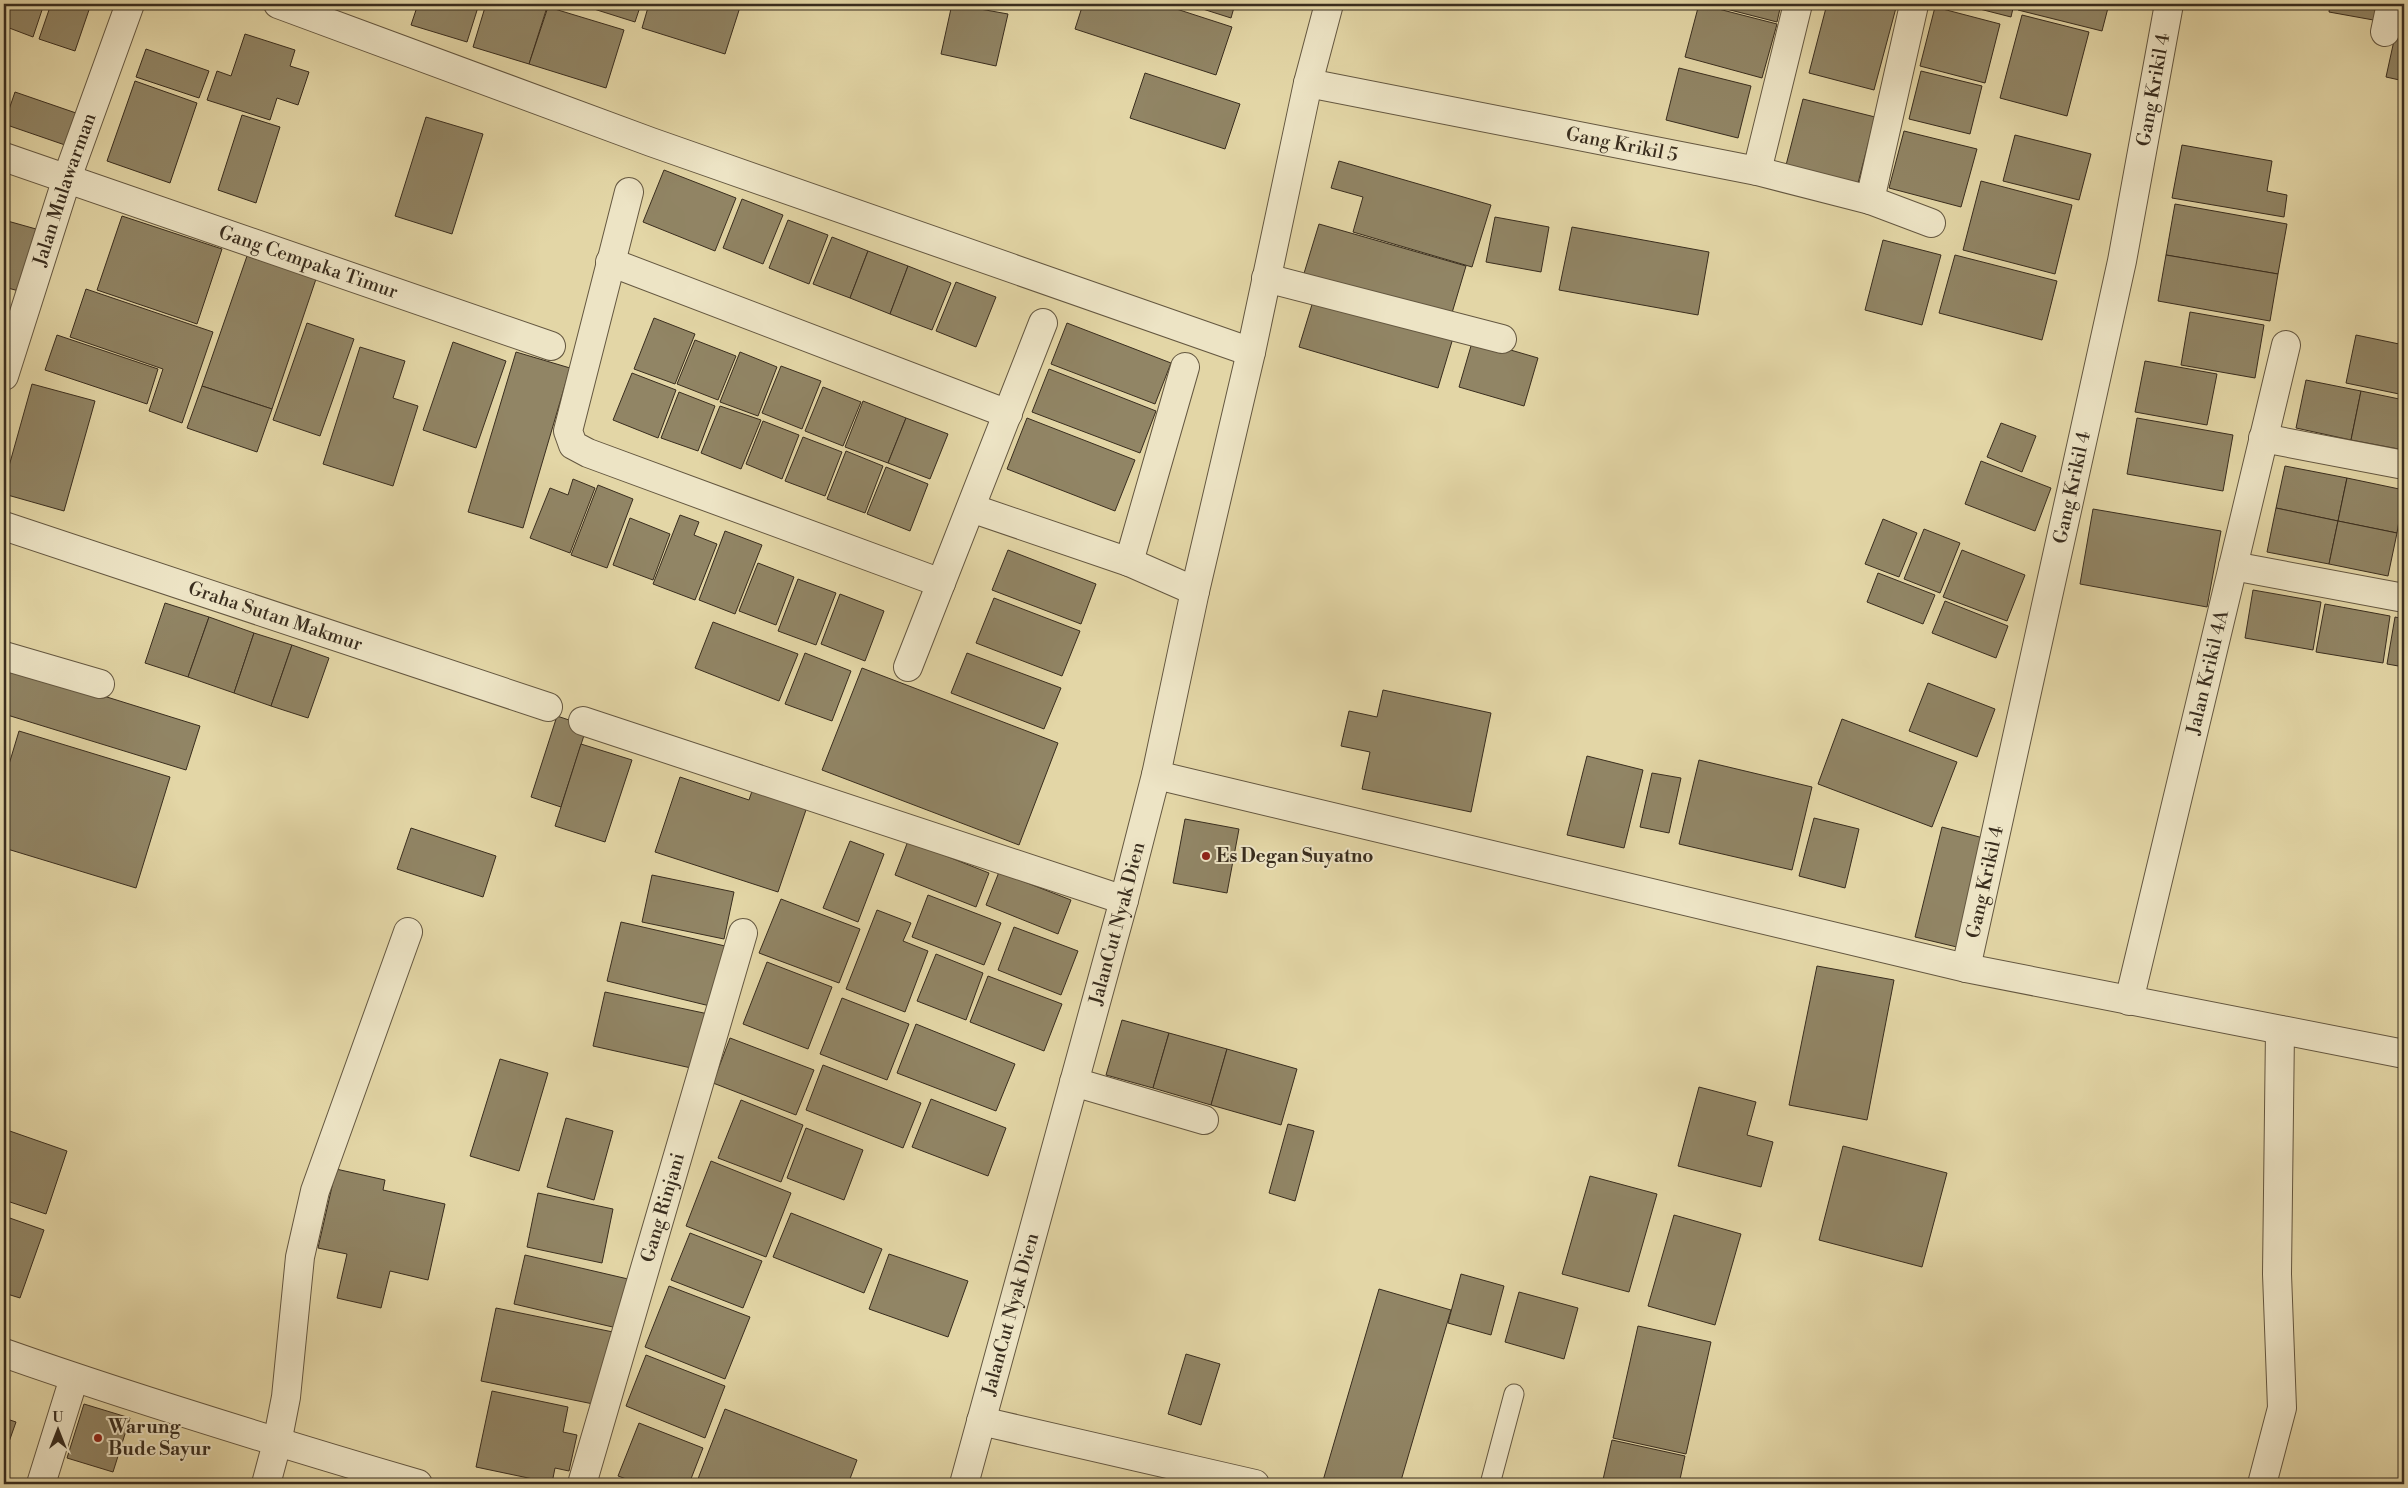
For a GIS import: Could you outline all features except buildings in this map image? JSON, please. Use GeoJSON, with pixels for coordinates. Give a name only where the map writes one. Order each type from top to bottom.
{"type":"FeatureCollection","features":[{"type":"Feature","properties":{"kind":"street","name":"Jalan Mulawarman"},"geometry":{"type":"LineString","coordinates":[[4,376],[67,178],[130,4]]}},
{"type":"Feature","properties":{"kind":"street"},"geometry":{"type":"LineString","coordinates":[[278,4],[660,145],[1251,352]]}},
{"type":"Feature","properties":{"kind":"street","name":"JalanCut Nyak Dien"},"geometry":{"type":"LineString","coordinates":[[964,1484],[1124,900],[1156,775],[1195,591],[1251,352],[1308,83],[1329,4]]}},
{"type":"Feature","properties":{"kind":"street"},"geometry":{"type":"LineString","coordinates":[[1757,171],[1798,4]]}},
{"type":"Feature","properties":{"kind":"street","name":"Gang Krikil 4"},"geometry":{"type":"LineString","coordinates":[[1966,968],[2122,261],[2169,4]]}},
{"type":"Feature","properties":{"kind":"street"},"geometry":{"type":"LineString","coordinates":[[2385,32],[2391,4]]}},
{"type":"Feature","properties":{"kind":"street"},"geometry":{"type":"LineString","coordinates":[[1870,200],[1914,5]]}},
{"type":"Feature","properties":{"kind":"street","name":"Gang Krikil 5"},"geometry":{"type":"LineString","coordinates":[[1308,83],[1757,171],[1870,200],[1931,223]]}},
{"type":"Feature","properties":{"kind":"street","name":"Gang Cempaka Timur"},"geometry":{"type":"LineString","coordinates":[[4,157],[551,346]]}},
{"type":"Feature","properties":{"kind":"street"},"geometry":{"type":"LineString","coordinates":[[629,192],[568,431],[573,445],[588,453],[941,583]]}},
{"type":"Feature","properties":{"kind":"street"},"geometry":{"type":"LineString","coordinates":[[610,262],[1008,414]]}},
{"type":"Feature","properties":{"kind":"street"},"geometry":{"type":"LineString","coordinates":[[1266,278],[1502,339]]}},
{"type":"Feature","properties":{"kind":"street"},"geometry":{"type":"LineString","coordinates":[[908,667],[1044,322]]}},
{"type":"Feature","properties":{"kind":"street","name":"Jalan Krikil 4A"},"geometry":{"type":"LineString","coordinates":[[2129,1001],[2286,344]]}},
{"type":"Feature","properties":{"kind":"street"},"geometry":{"type":"LineString","coordinates":[[1129,562],[1185,366]]}},
{"type":"Feature","properties":{"kind":"street"},"geometry":{"type":"LineString","coordinates":[[2263,438],[2404,465]]}},
{"type":"Feature","properties":{"kind":"street"},"geometry":{"type":"LineString","coordinates":[[971,508],[1129,562],[1195,591]]}},
{"type":"Feature","properties":{"kind":"street","name":"Graha Sutan Makmur"},"geometry":{"type":"LineString","coordinates":[[4,526],[548,707]]}},
{"type":"Feature","properties":{"kind":"street"},"geometry":{"type":"LineString","coordinates":[[2233,566],[2404,598]]}},
{"type":"Feature","properties":{"kind":"street"},"geometry":{"type":"LineString","coordinates":[[4,656],[100,684]]}},
{"type":"Feature","properties":{"kind":"street"},"geometry":{"type":"LineString","coordinates":[[583,721],[1124,900]]}},
{"type":"Feature","properties":{"kind":"street"},"geometry":{"type":"LineString","coordinates":[[1156,775],[1966,968],[2404,1054]]}},
{"type":"Feature","properties":{"kind":"street"},"geometry":{"type":"LineString","coordinates":[[266,1484],[278,1442],[286,1397],[300,1257],[315,1191],[408,932]]}},
{"type":"Feature","properties":{"kind":"street","name":"Gang Rinjani"},"geometry":{"type":"LineString","coordinates":[[582,1484],[743,933]]}},
{"type":"Feature","properties":{"kind":"street"},"geometry":{"type":"LineString","coordinates":[[2262,1484],[2282,1408],[2278,1274],[2280,1030]]}},
{"type":"Feature","properties":{"kind":"street"},"geometry":{"type":"LineString","coordinates":[[1074,1082],[1204,1120]]}},
{"type":"Feature","properties":{"kind":"street"},"geometry":{"type":"LineString","coordinates":[[4,1353],[74,1378],[418,1484]]}},
{"type":"Feature","properties":{"kind":"street"},"geometry":{"type":"LineString","coordinates":[[41,1484],[74,1378]]}},
{"type":"Feature","properties":{"kind":"street"},"geometry":{"type":"LineString","coordinates":[[981,1420],[1256,1484]]}},
{"type":"Feature","properties":{"kind":"lane"},"geometry":{"type":"LineString","coordinates":[[1490,1484],[1514,1394]]}},
{"type":"Feature","properties":{"kind":"place","name":"Es Degan Suyatno"},"geometry":{"type":"Point","coordinates":[1206,856]}},
{"type":"Feature","properties":{"kind":"place","name":"Warung Bude Sayur"},"geometry":{"type":"Point","coordinates":[98,1438]}}]}
